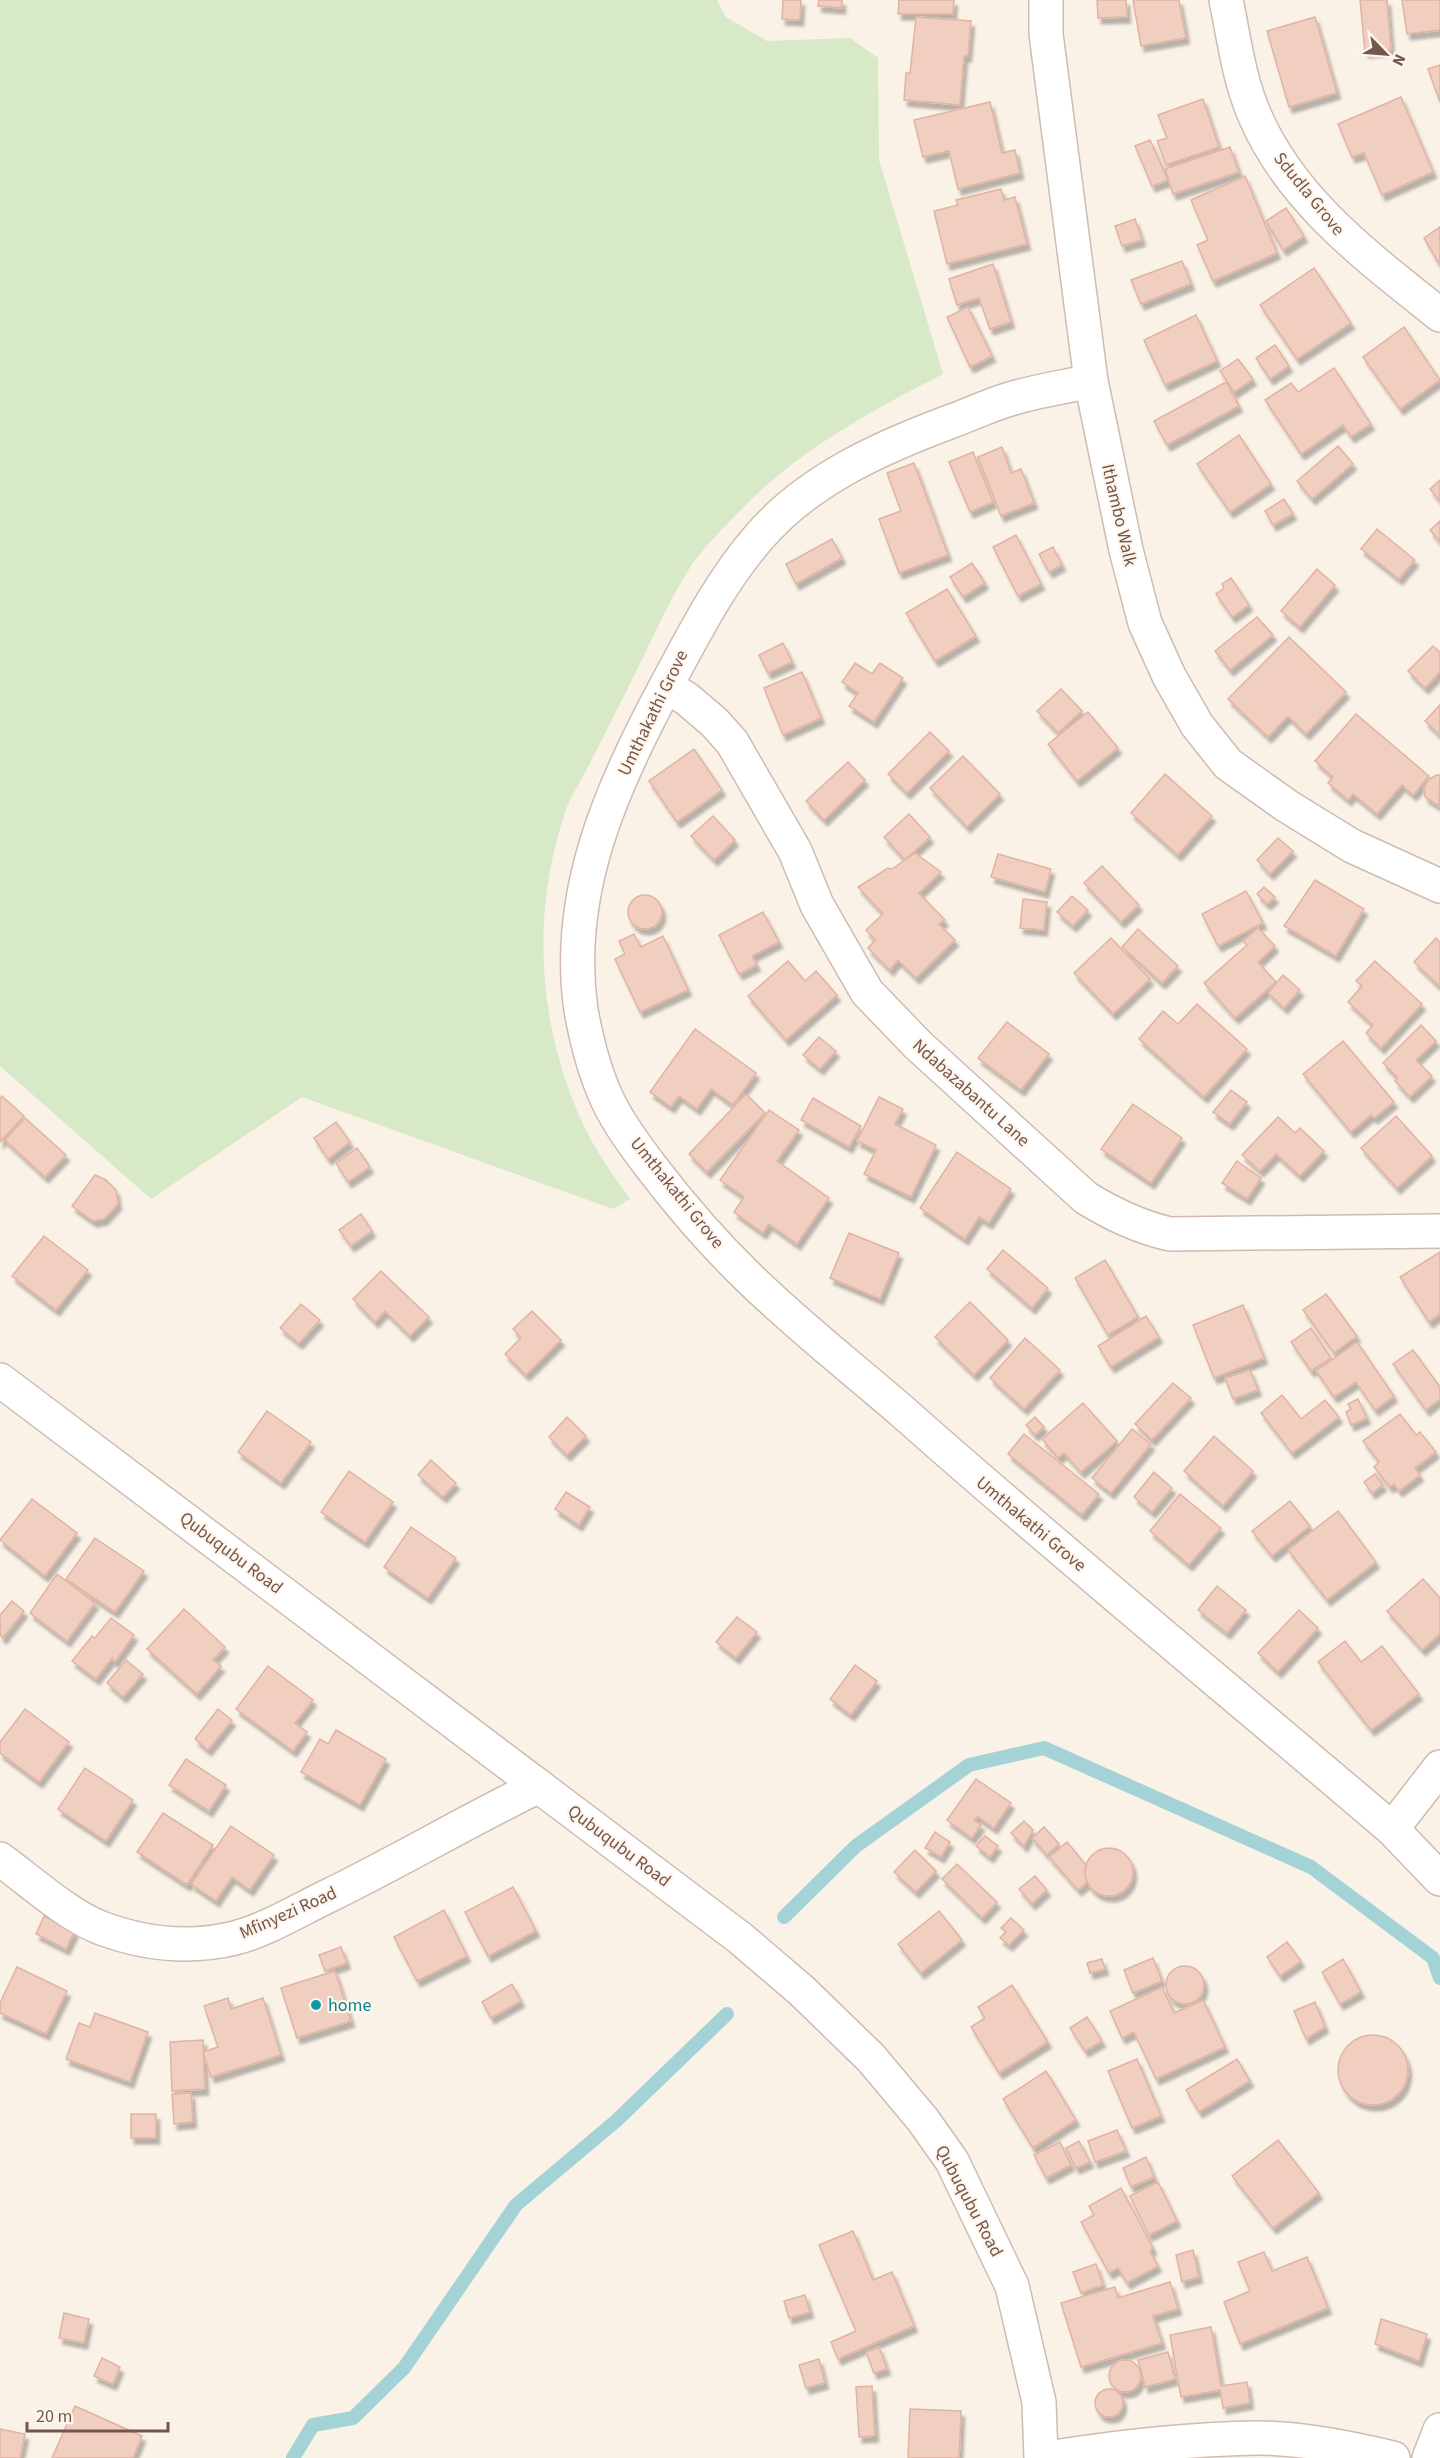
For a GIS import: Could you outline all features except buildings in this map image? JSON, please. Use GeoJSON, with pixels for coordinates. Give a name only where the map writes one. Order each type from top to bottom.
{"type":"FeatureCollection","features":[{"type":"Feature","properties":{"kind":"street","name":"Ithambo Walk"},"geometry":{"type":"LineString","coordinates":[[1046,0],[1046,34],[1091,381],[1126,550],[1145,623],[1169,676],[1197,725],[1228,764],[1287,806],[1352,846],[1440,886]]}},
{"type":"Feature","properties":{"kind":"street","name":"Sdudla Grove"},"geometry":{"type":"LineString","coordinates":[[1226,0],[1244,82],[1255,115],[1274,151],[1301,189],[1351,243],[1440,315]]}},
{"type":"Feature","properties":{"kind":"street","name":"Umthakathi Grove"},"geometry":{"type":"LineString","coordinates":[[1091,381],[1010,399],[897,442],[859,461],[816,488],[762,534],[726,580],[700,620],[644,726],[609,804],[594,845],[580,915],[577,959],[582,1012],[607,1099],[633,1141],[696,1220],[748,1277],[988,1488],[1392,1829],[1440,1879]]}},
{"type":"Feature","properties":{"kind":"street","name":"Ndabazabantu Lane"},"geometry":{"type":"LineString","coordinates":[[666,686],[687,699],[714,722],[732,742],[795,851],[818,905],[867,992],[918,1045],[1086,1198],[1141,1227],[1170,1234],[1440,1231]]}},
{"type":"Feature","properties":{"kind":"street","name":"Qubuqubu Road"},"geometry":{"type":"LineString","coordinates":[[0,1380],[740,1938],[802,1991],[871,2058],[923,2120],[952,2161],[1012,2286],[1040,2402],[1041,2458]]}},
{"type":"Feature","properties":{"kind":"street"},"geometry":{"type":"LineString","coordinates":[[1392,1829],[1440,1767]]}},
{"type":"Feature","properties":{"kind":"street","name":"Mfinyezi Road"},"geometry":{"type":"LineString","coordinates":[[0,1859],[74,1913],[100,1927],[161,1944],[196,1944],[235,1938],[282,1919],[539,1786]]}},
{"type":"Feature","properties":{"kind":"street"},"geometry":{"type":"LineString","coordinates":[[1429,2458],[1440,2430]]}},
{"type":"Feature","properties":{"kind":"street"},"geometry":{"type":"LineString","coordinates":[[1048,2458],[1114,2447],[1259,2438],[1325,2445],[1393,2458]]}},
{"type":"Feature","properties":{"kind":"green space"},"geometry":{"type":"Polygon","coordinates":[[[0,0],[717,0],[726,17],[767,41],[850,38],[878,58],[879,160],[943,374],[835,434],[784,470],[719,532],[700,554],[672,598],[567,807],[555,846],[547,887],[544,927],[544,968],[548,1009],[556,1049],[568,1088],[584,1126],[599,1154],[630,1199],[613,1209],[302,1097],[151,1199],[0,1066],[0,0]]]}},
{"type":"Feature","properties":{"kind":"waterway"},"geometry":{"type":"LineString","coordinates":[[784,1917],[856,1846],[969,1765],[1044,1748],[1311,1867],[1433,1958],[1440,1978]]}},
{"type":"Feature","properties":{"kind":"waterway"},"geometry":{"type":"LineString","coordinates":[[293,2458],[313,2425],[353,2418],[404,2368],[516,2205],[616,2121],[727,2014]]}},
{"type":"Feature","properties":{"kind":"place","name":"home"},"geometry":{"type":"Point","coordinates":[316,2005]}}]}
